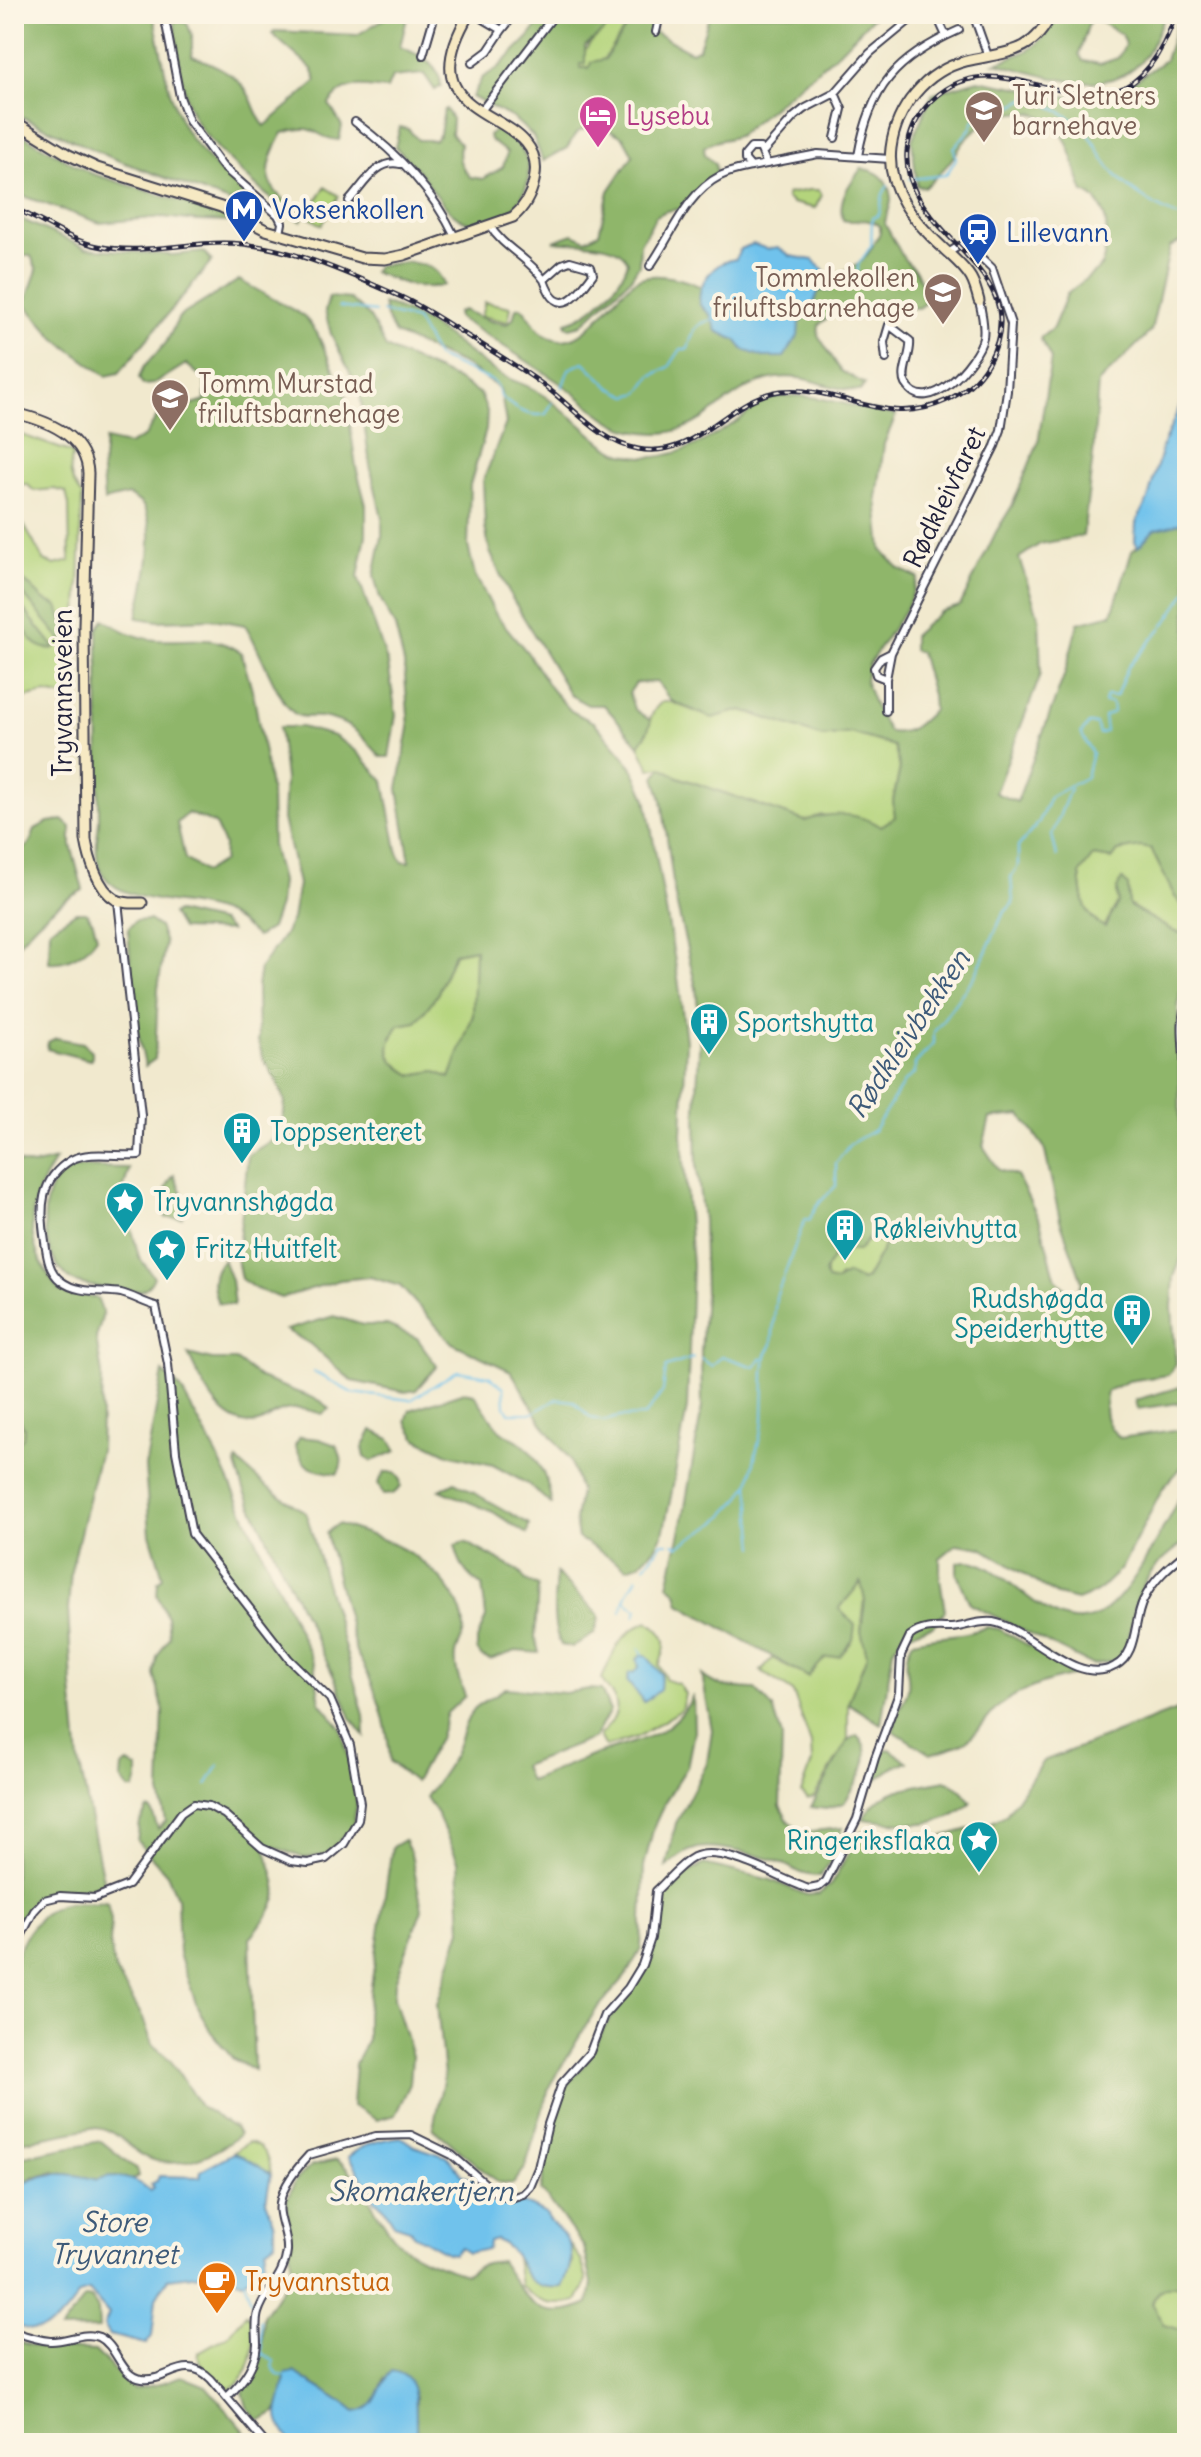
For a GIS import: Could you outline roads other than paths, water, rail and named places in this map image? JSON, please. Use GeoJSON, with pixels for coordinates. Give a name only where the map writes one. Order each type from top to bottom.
{"type":"FeatureCollection","features":[{"type":"Feature","properties":{"kind":"street"},"geometry":{"type":"LineString","coordinates":[[164,14],[180,101],[189,121],[223,167],[278,215],[282,223],[280,234]]}},
{"type":"Feature","properties":{"kind":"street"},"geometry":{"type":"LineString","coordinates":[[423,55],[435,14]]}},
{"type":"Feature","properties":{"kind":"street"},"geometry":{"type":"LineString","coordinates":[[14,121],[85,163],[210,203],[280,234],[347,255],[372,259],[404,255],[513,217],[532,190],[535,167],[532,152],[525,141],[456,90],[450,69],[453,44],[472,14],[502,30]]}},
{"type":"Feature","properties":{"kind":"street"},"geometry":{"type":"LineString","coordinates":[[472,63],[488,51],[515,14]]}},
{"type":"Feature","properties":{"kind":"street"},"geometry":{"type":"LineString","coordinates":[[481,111],[555,14]]}},
{"type":"Feature","properties":{"kind":"street"},"geometry":{"type":"LineString","coordinates":[[656,32],[660,14]]}},
{"type":"Feature","properties":{"kind":"street"},"geometry":{"type":"LineString","coordinates":[[973,14],[988,56]]}},
{"type":"Feature","properties":{"kind":"street"},"geometry":{"type":"LineString","coordinates":[[886,359],[884,342],[889,325],[908,338],[911,344],[905,377],[907,385],[922,394],[946,387],[967,368],[980,347],[983,323],[971,278],[923,228],[905,205],[894,182],[890,159],[899,119],[916,92],[944,69],[1031,43],[1045,28],[1051,14]]}},
{"type":"Feature","properties":{"kind":"street"},"geometry":{"type":"LineString","coordinates":[[764,151],[804,109],[835,93],[870,53],[910,20]]}},
{"type":"Feature","properties":{"kind":"street"},"geometry":{"type":"LineString","coordinates":[[941,25],[946,36]]}},
{"type":"Feature","properties":{"kind":"street"},"geometry":{"type":"LineString","coordinates":[[858,156],[868,115],[891,75],[913,54],[959,30]]}},
{"type":"Feature","properties":{"kind":"street"},"geometry":{"type":"LineString","coordinates":[[835,93],[842,109],[835,138]]}},
{"type":"Feature","properties":{"kind":"street"},"geometry":{"type":"LineString","coordinates":[[355,122],[393,151],[422,185],[455,237]]}},
{"type":"Feature","properties":{"kind":"street"},"geometry":{"type":"LineString","coordinates":[[751,167],[745,160],[747,151],[756,147],[764,151]]}},
{"type":"Feature","properties":{"kind":"street"},"geometry":{"type":"LineString","coordinates":[[764,151],[766,162]]}},
{"type":"Feature","properties":{"kind":"street"},"geometry":{"type":"LineString","coordinates":[[650,266],[684,212],[704,188],[725,174],[766,162],[818,154],[890,159]]}},
{"type":"Feature","properties":{"kind":"street"},"geometry":{"type":"LineString","coordinates":[[349,201],[380,166],[389,162],[402,164]]}},
{"type":"Feature","properties":{"kind":"street"},"geometry":{"type":"LineString","coordinates":[[490,226],[495,235],[535,266],[551,296],[557,301],[576,298],[593,271],[591,267],[570,261],[544,280]]}},
{"type":"Feature","properties":{"kind":"street","name":"Rødkleivfaret"},"geometry":{"type":"LineString","coordinates":[[886,711],[886,679],[891,653],[991,456],[1001,430],[1004,410],[1011,328],[992,268],[967,244],[948,253]]}},
{"type":"Feature","properties":{"kind":"street","name":"Tryvannsveien"},"geometry":{"type":"LineString","coordinates":[[14,413],[55,428],[77,442],[84,451],[88,473],[84,603],[85,833],[88,853],[97,875],[108,893],[118,901]]}},
{"type":"Feature","properties":{"kind":"street","name":"Rødkleivfaret"},"geometry":{"type":"LineString","coordinates":[[886,679],[877,676],[874,668],[881,658],[891,653]]}},
{"type":"Feature","properties":{"kind":"street"},"geometry":{"type":"LineString","coordinates":[[14,1950],[32,1913],[44,1900],[60,1896],[95,1898],[128,1885],[181,1813],[191,1805],[201,1804],[220,1812],[251,1841],[297,1863],[323,1861],[341,1847],[356,1826],[360,1809],[350,1745],[330,1699],[289,1659],[192,1534],[176,1452],[168,1364],[156,1306],[123,1294],[69,1286],[56,1276],[49,1264],[41,1212],[44,1196],[54,1176],[77,1157],[139,1155],[142,1123],[140,1097],[118,901],[142,903]]}},
{"type":"Feature","properties":{"kind":"street"},"geometry":{"type":"LineString","coordinates":[[1187,1001],[1182,1027],[1182,1094],[1187,1121]]}},
{"type":"Feature","properties":{"kind":"street"},"geometry":{"type":"LineString","coordinates":[[227,2397],[240,2384],[253,2362],[257,2350],[259,2311],[284,2263],[287,2244],[279,2210],[281,2196],[309,2155],[376,2136],[411,2135],[452,2155],[496,2193],[508,2197],[521,2196],[528,2190],[536,2174],[562,2083],[590,2052],[604,2015],[628,1988],[642,1965],[651,1938],[656,1891],[689,1860],[709,1853],[809,1889],[819,1887],[826,1881],[857,1819],[899,1693],[901,1655],[910,1636],[929,1628],[992,1622],[1070,1663],[1090,1670],[1105,1670],[1118,1665],[1127,1655],[1140,1608],[1153,1584],[1166,1568],[1187,1552]]}},
{"type":"Feature","properties":{"kind":"street"},"geometry":{"type":"LineString","coordinates":[[14,2332],[52,2341],[98,2337],[110,2347],[128,2373],[140,2379],[192,2368],[207,2375],[265,2443]]}},
{"type":"Feature","properties":{"kind":"water"},"geometry":{"type":"Polygon","coordinates":[[[753,244],[767,249],[778,247],[790,256],[813,260],[830,277],[830,290],[819,290],[811,310],[799,324],[798,336],[784,357],[763,357],[744,350],[736,340],[717,331],[710,314],[700,305],[701,289],[709,274],[721,264],[736,259],[740,249],[753,244]]]}},
{"type":"Feature","properties":{"kind":"water"},"geometry":{"type":"Polygon","coordinates":[[[1187,390],[1187,529],[1180,523],[1154,530],[1138,547],[1135,541],[1136,523],[1148,499],[1163,444],[1187,390]]]}},
{"type":"Feature","properties":{"kind":"water"},"geometry":{"type":"Polygon","coordinates":[[[640,1655],[646,1655],[661,1674],[660,1690],[644,1702],[627,1681],[629,1673],[639,1667],[637,1660],[640,1655]]]}},
{"type":"Feature","properties":{"kind":"water","name":"Skomakertjern"},"geometry":{"type":"Polygon","coordinates":[[[401,2137],[414,2146],[448,2157],[462,2175],[475,2181],[471,2185],[483,2192],[519,2201],[546,2214],[570,2247],[570,2267],[562,2287],[546,2287],[528,2278],[514,2254],[496,2240],[489,2242],[488,2249],[467,2253],[461,2247],[453,2254],[413,2234],[410,2229],[394,2224],[383,2206],[374,2200],[374,2194],[348,2157],[373,2143],[401,2137]]]}},
{"type":"Feature","properties":{"kind":"water","name":"Store Tryvannet"},"geometry":{"type":"Polygon","coordinates":[[[233,2153],[271,2174],[266,2201],[275,2225],[275,2242],[266,2249],[257,2273],[242,2282],[216,2272],[168,2278],[156,2298],[152,2336],[146,2344],[110,2335],[104,2326],[109,2314],[89,2291],[79,2294],[66,2312],[48,2327],[33,2330],[14,2325],[14,2189],[45,2175],[64,2174],[98,2180],[110,2176],[125,2178],[150,2191],[154,2187],[151,2184],[159,2176],[200,2177],[201,2170],[233,2153]]]}},
{"type":"Feature","properties":{"kind":"water"},"geometry":{"type":"Polygon","coordinates":[[[392,2371],[410,2381],[414,2390],[418,2443],[292,2443],[284,2432],[278,2410],[285,2374],[295,2372],[355,2412],[374,2402],[392,2371]]]}},
{"type":"Feature","properties":{"kind":"waterway"},"geometry":{"type":"LineString","coordinates":[[910,179],[946,175],[956,159],[954,148],[970,129],[978,113],[1008,108],[1027,98],[1053,107],[1078,123],[1120,180],[1158,207],[1187,219]]}},
{"type":"Feature","properties":{"kind":"waterway"},"geometry":{"type":"LineString","coordinates":[[831,280],[850,277],[858,271],[858,265],[871,246],[872,218],[879,215],[888,185]]}},
{"type":"Feature","properties":{"kind":"waterway"},"geometry":{"type":"LineString","coordinates":[[339,307],[375,312]]}},
{"type":"Feature","properties":{"kind":"waterway"},"geometry":{"type":"LineString","coordinates":[[382,312],[416,320],[437,357],[490,380],[497,385],[501,397],[516,408],[533,415],[546,414],[552,403]]}},
{"type":"Feature","properties":{"kind":"waterway"},"geometry":{"type":"LineString","coordinates":[[562,388],[569,369],[584,362],[611,388],[628,396],[639,393],[651,376],[669,367],[681,349],[688,349],[698,326],[713,320]]}},
{"type":"Feature","properties":{"kind":"waterway","name":"Rødkleivbekken"},"geometry":{"type":"LineString","coordinates":[[673,1543],[678,1546],[716,1523],[749,1484],[763,1423],[764,1372],[766,1355],[772,1344],[776,1297],[805,1219],[809,1220],[817,1205],[836,1186],[836,1163],[850,1144],[874,1130],[905,1081],[915,1073],[915,1064],[934,1043],[934,1032],[976,974],[1003,914],[1013,903],[1011,877],[1018,866],[1018,847],[1039,822],[1050,797],[1086,777],[1092,753],[1081,733],[1089,724],[1096,724],[1099,734],[1106,731],[1104,717],[1113,712],[1112,703],[1104,702],[1106,696],[1116,696],[1128,667],[1165,624],[1187,591]]}},
{"type":"Feature","properties":{"kind":"waterway"},"geometry":{"type":"LineString","coordinates":[[1057,856],[1052,835],[1070,789]]}},
{"type":"Feature","properties":{"kind":"waterway"},"geometry":{"type":"LineString","coordinates":[[701,1359],[712,1366],[722,1356],[755,1367],[766,1358]]}},
{"type":"Feature","properties":{"kind":"waterway"},"geometry":{"type":"LineString","coordinates":[[314,1372],[352,1393],[411,1400],[457,1371],[489,1376],[504,1388],[505,1406],[509,1413],[533,1413],[557,1399],[573,1401],[591,1418],[604,1421],[645,1416],[663,1391],[666,1367],[693,1358]]}},
{"type":"Feature","properties":{"kind":"waterway"},"geometry":{"type":"LineString","coordinates":[[749,1485],[755,1547]]}},
{"type":"Feature","properties":{"kind":"waterway","name":"Rødkleivbekken"},"geometry":{"type":"LineString","coordinates":[[645,1566],[662,1543],[668,1543]]}},
{"type":"Feature","properties":{"kind":"waterway","name":"Rødkleivbekken"},"geometry":{"type":"LineString","coordinates":[[621,1612],[637,1578]]}},
{"type":"Feature","properties":{"kind":"waterway","name":"Rødkleivbekken"},"geometry":{"type":"LineString","coordinates":[[625,1600],[637,1610],[635,1616]]}},
{"type":"Feature","properties":{"kind":"waterway","name":"Rødkleivbekken"},"geometry":{"type":"LineString","coordinates":[[639,1648],[643,1654]]}},
{"type":"Feature","properties":{"kind":"waterway"},"geometry":{"type":"LineString","coordinates":[[207,1785],[219,1765]]}},
{"type":"Feature","properties":{"kind":"waterway"},"geometry":{"type":"LineString","coordinates":[[244,2281],[252,2303]]}},
{"type":"Feature","properties":{"kind":"waterway"},"geometry":{"type":"LineString","coordinates":[[260,2320],[262,2353],[274,2361],[272,2366],[278,2375],[285,2376]]}},
{"type":"Feature","properties":{"kind":"waterway"},"geometry":{"type":"LineString","coordinates":[[257,2364],[262,2355]]}},
{"type":"Feature","properties":{"kind":"railway"},"geometry":{"type":"LineString","coordinates":[[14,208],[66,235],[98,246],[129,249],[208,243],[246,244],[291,253],[335,269],[427,310],[533,378],[611,439],[638,449],[659,450],[678,446],[744,405],[761,396],[781,391],[823,394],[882,409],[923,408],[952,398],[975,380],[988,363],[1000,330],[997,302],[984,277],[924,207],[911,181],[907,151],[911,133],[920,116],[927,106],[958,83],[991,77],[1092,94],[1123,88],[1152,64],[1176,14]]}},
{"type":"Feature","properties":{"kind":"place","name":"Turi Sletners barnehave"},"geometry":{"type":"Point","coordinates":[984,144]}},
{"type":"Feature","properties":{"kind":"place","name":"Lysebu"},"geometry":{"type":"Point","coordinates":[598,149]}},
{"type":"Feature","properties":{"kind":"place","name":"Voksenkollen"},"geometry":{"type":"Point","coordinates":[244,243]}},
{"type":"Feature","properties":{"kind":"place","name":"Lillevann"},"geometry":{"type":"Point","coordinates":[978,266]}},
{"type":"Feature","properties":{"kind":"place","name":"Tommlekollen friluftsbarnehage"},"geometry":{"type":"Point","coordinates":[943,326]}},
{"type":"Feature","properties":{"kind":"place","name":"Tomm Murstad friluftsbarnehage"},"geometry":{"type":"Point","coordinates":[170,432]}},
{"type":"Feature","properties":{"kind":"place","name":"Sportshytta"},"geometry":{"type":"Point","coordinates":[709,1056]}},
{"type":"Feature","properties":{"kind":"place","name":"Toppsenteret"},"geometry":{"type":"Point","coordinates":[242,1165]}},
{"type":"Feature","properties":{"kind":"place","name":"Tryvannshøgda"},"geometry":{"type":"Point","coordinates":[125,1235]}},
{"type":"Feature","properties":{"kind":"place","name":"Røkleivhytta"},"geometry":{"type":"Point","coordinates":[845,1262]}},
{"type":"Feature","properties":{"kind":"place","name":"Fritz Huitfelt"},"geometry":{"type":"Point","coordinates":[167,1282]}},
{"type":"Feature","properties":{"kind":"place","name":"Rudshøgda Speiderhytte"},"geometry":{"type":"Point","coordinates":[1132,1347]}},
{"type":"Feature","properties":{"kind":"place","name":"Ringeriksflaka"},"geometry":{"type":"Point","coordinates":[979,1874]}},
{"type":"Feature","properties":{"kind":"place","name":"Tryvannstua"},"geometry":{"type":"Point","coordinates":[217,2315]}}]}
